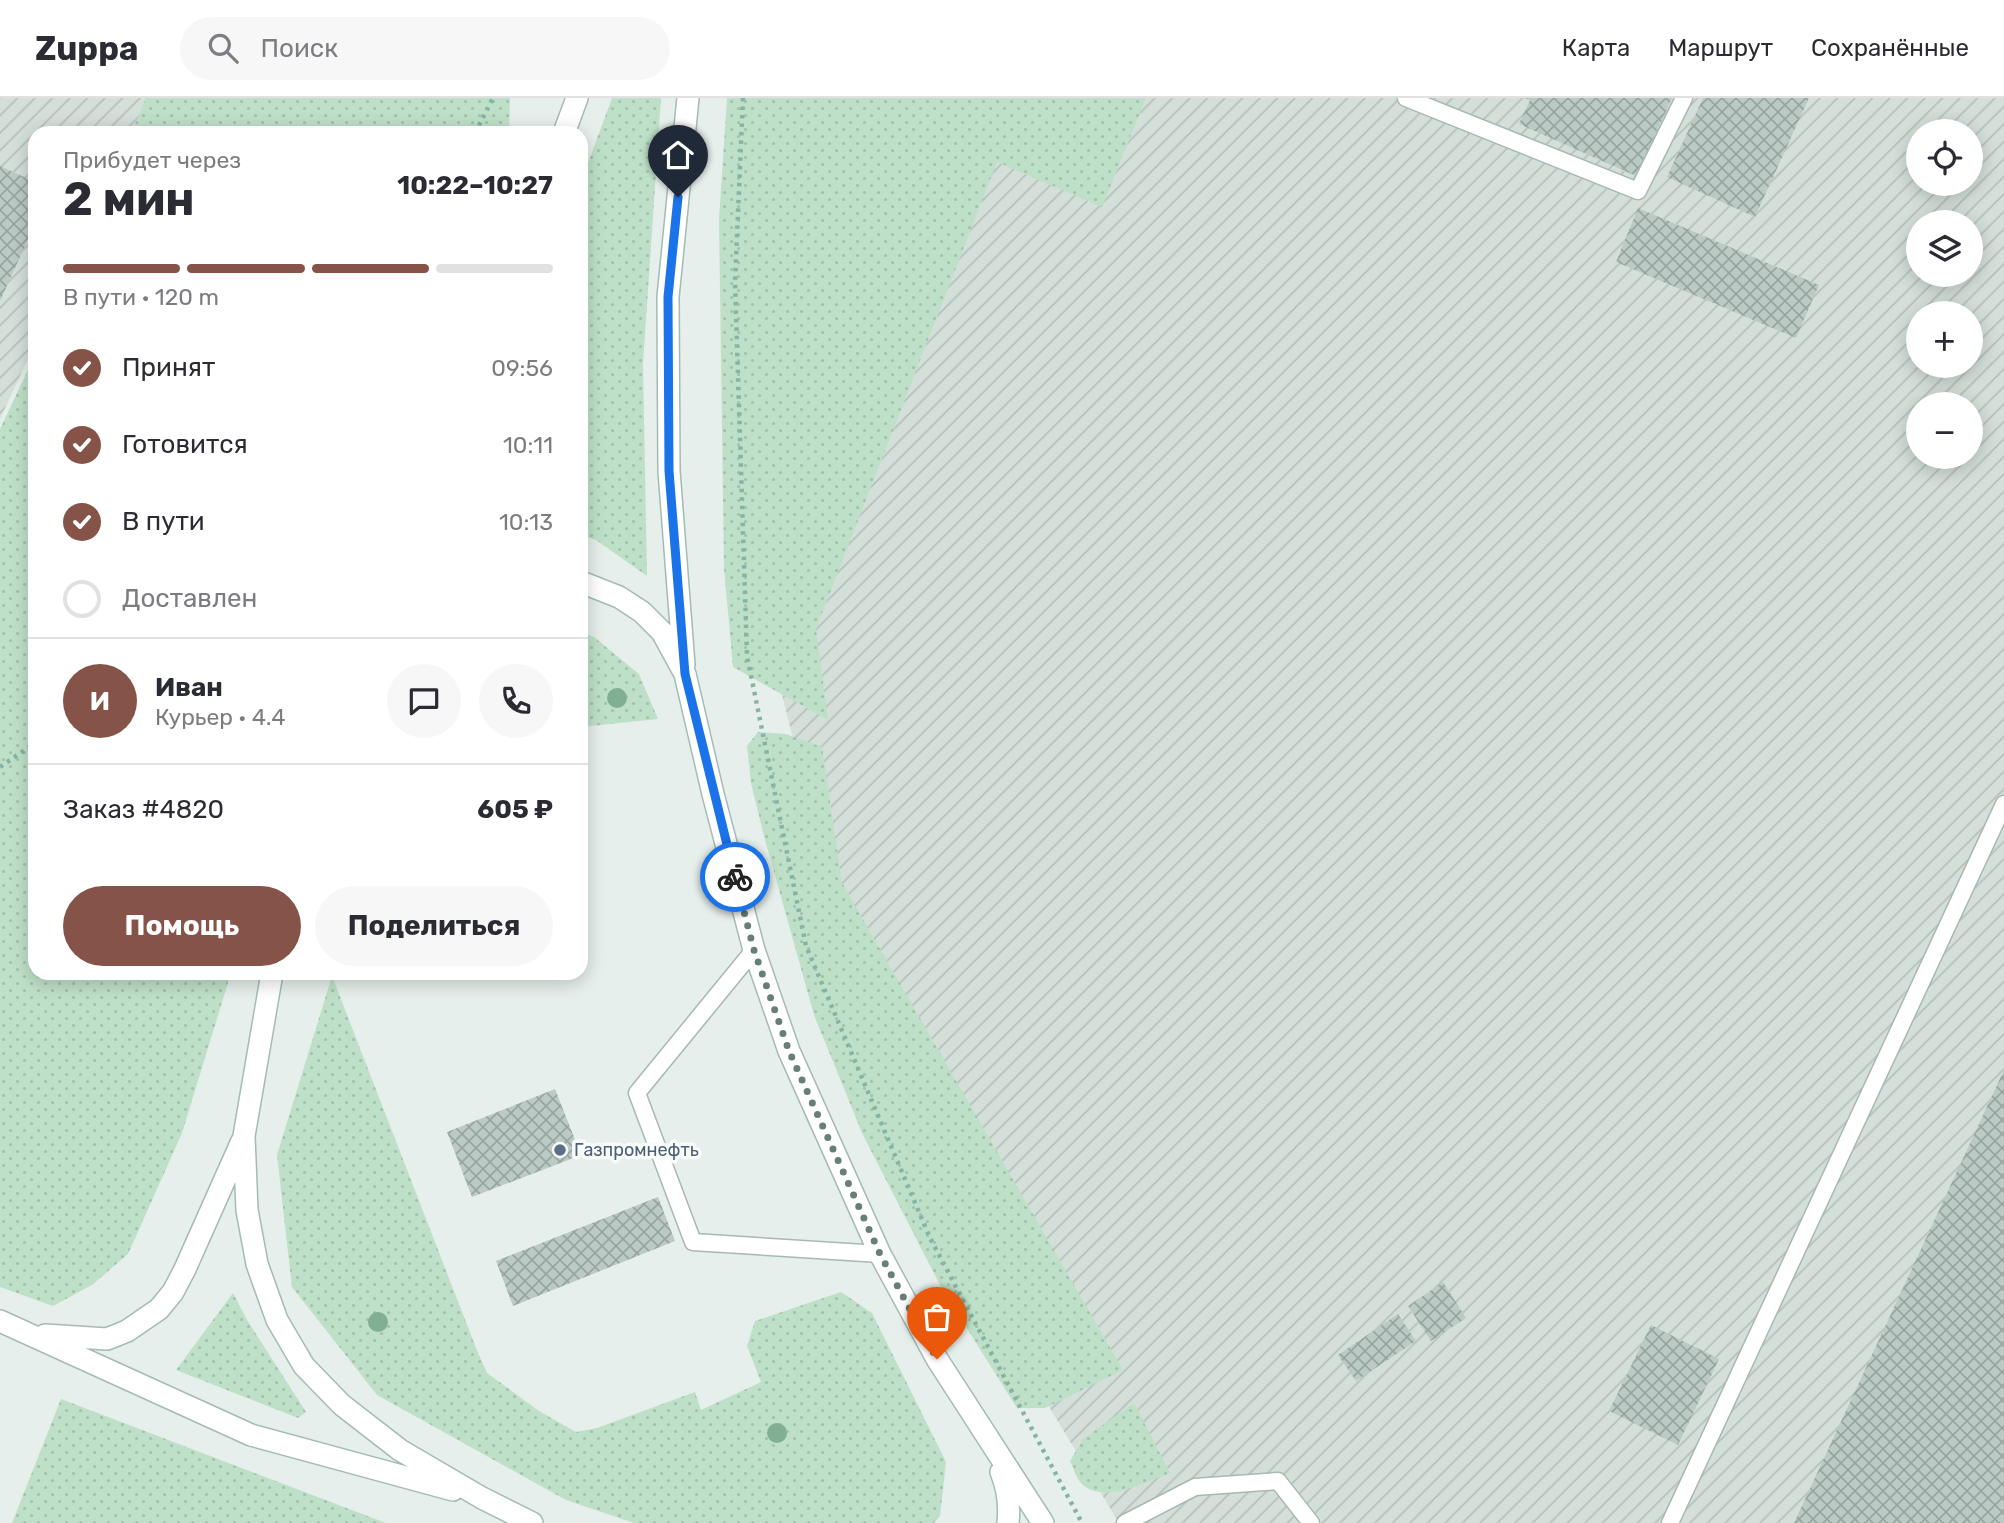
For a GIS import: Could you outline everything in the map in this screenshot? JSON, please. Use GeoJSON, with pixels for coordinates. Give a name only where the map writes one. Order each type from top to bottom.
{"type":"FeatureCollection","features":[{"type":"Feature","properties":{"kind":"main road"},"geometry":{"type":"LineString","coordinates":[[567,126],[577,98]]}},
{"type":"Feature","properties":{"kind":"main road"},"geometry":{"type":"LineString","coordinates":[[688,98],[668,297],[669,471],[685,674],[713,793],[754,950],[789,1051],[880,1254],[937,1359],[1042,1523]]}},
{"type":"Feature","properties":{"kind":"main road"},"geometry":{"type":"LineString","coordinates":[[588,585],[619,597],[642,612],[662,632],[685,674]]}},
{"type":"Feature","properties":{"kind":"main road"},"geometry":{"type":"LineString","coordinates":[[270,980],[244,1136],[247,1210],[257,1264],[276,1320],[304,1366],[342,1405],[400,1450],[482,1498],[533,1523]]}},
{"type":"Feature","properties":{"kind":"main road"},"geometry":{"type":"LineString","coordinates":[[30,1334],[107,1339],[127,1331],[159,1308],[173,1292],[185,1269],[244,1136]]}},
{"type":"Feature","properties":{"kind":"main road"},"geometry":{"type":"LineString","coordinates":[[0,1321],[251,1435],[482,1498]]}},
{"type":"Feature","properties":{"kind":"main road"},"geometry":{"type":"LineString","coordinates":[[989,1440],[1008,1489],[1008,1523]]}},
{"type":"Feature","properties":{"kind":"lane"},"geometry":{"type":"LineString","coordinates":[[1406,98],[1638,191],[1684,98]]}},
{"type":"Feature","properties":{"kind":"lane"},"geometry":{"type":"LineString","coordinates":[[1670,1523],[2004,804]]}},
{"type":"Feature","properties":{"kind":"lane"},"geometry":{"type":"LineString","coordinates":[[754,950],[637,1093],[693,1242],[880,1254]]}},
{"type":"Feature","properties":{"kind":"lane"},"geometry":{"type":"LineString","coordinates":[[1125,1523],[1195,1487],[1279,1481],[1311,1523]]}},
{"type":"Feature","properties":{"kind":"path"},"geometry":{"type":"LineString","coordinates":[[479,126],[494,98]]}},
{"type":"Feature","properties":{"kind":"path"},"geometry":{"type":"LineString","coordinates":[[743,98],[735,282],[747,656],[806,946],[930,1238],[1082,1523]]}},
{"type":"Feature","properties":{"kind":"path"},"geometry":{"type":"LineString","coordinates":[[0,767],[28,748]]}},
{"type":"Feature","properties":{"kind":"shaded area"},"geometry":{"type":"Polygon","coordinates":[[[0,98],[147,98],[134,126],[28,126],[28,359],[0,419],[0,98]]]}},
{"type":"Feature","properties":{"kind":"shaded area"},"geometry":{"type":"Polygon","coordinates":[[[806,98],[2004,98],[2004,1523],[1119,1523],[899,1157],[761,612],[806,98]]]}},
{"type":"Feature","properties":{"kind":"green space"},"geometry":{"type":"Polygon","coordinates":[[[146,98],[510,98],[509,126],[134,126],[146,98]]]}},
{"type":"Feature","properties":{"kind":"green space"},"geometry":{"type":"Polygon","coordinates":[[[612,98],[661,98],[643,364],[647,576],[596,540],[588,537],[588,163],[612,98]]]}},
{"type":"Feature","properties":{"kind":"green space"},"geometry":{"type":"Polygon","coordinates":[[[727,98],[1146,98],[1102,207],[997,162],[816,629],[828,720],[733,667],[724,568],[719,219],[727,98]]]}},
{"type":"Feature","properties":{"kind":"green space"},"geometry":{"type":"Polygon","coordinates":[[[28,370],[28,980],[229,980],[182,1133],[128,1254],[92,1285],[53,1306],[0,1287],[0,429],[28,370]]]}},
{"type":"Feature","properties":{"kind":"green space"},"geometry":{"type":"Polygon","coordinates":[[[588,635],[639,674],[658,719],[588,726],[588,635]]]}},
{"type":"Feature","properties":{"kind":"green space"},"geometry":{"type":"Polygon","coordinates":[[[758,732],[786,734],[822,747],[842,883],[1123,1370],[1045,1408],[1017,1408],[941,1287],[862,1133],[814,1015],[751,783],[747,746],[758,732]]]}},
{"type":"Feature","properties":{"kind":"green space"},"geometry":{"type":"Polygon","coordinates":[[[331,980],[334,980],[487,1373],[539,1411],[576,1432],[597,1428],[695,1392],[701,1410],[761,1382],[747,1346],[755,1321],[841,1292],[872,1313],[946,1462],[940,1516],[934,1523],[634,1523],[566,1500],[377,1395],[292,1287],[277,1155],[331,980]]]}},
{"type":"Feature","properties":{"kind":"green space"},"geometry":{"type":"Polygon","coordinates":[[[233,1293],[247,1320],[306,1412],[298,1418],[176,1370],[233,1293]]]}},
{"type":"Feature","properties":{"kind":"green space"},"geometry":{"type":"Polygon","coordinates":[[[61,1399],[386,1523],[12,1523],[61,1399]]]}},
{"type":"Feature","properties":{"kind":"green space"},"geometry":{"type":"Polygon","coordinates":[[[1134,1403],[1170,1473],[1115,1492],[1094,1491],[1084,1486],[1070,1461],[1083,1439],[1134,1403]]]}},
{"type":"Feature","properties":{"kind":"building"},"geometry":{"type":"Polygon","coordinates":[[[1525,98],[1672,98],[1636,176],[1519,124],[1530,100],[1525,98]]]}},
{"type":"Feature","properties":{"kind":"building"},"geometry":{"type":"Polygon","coordinates":[[[1703,98],[1809,98],[1755,217],[1667,177],[1703,98]]]}},
{"type":"Feature","properties":{"kind":"building"},"geometry":{"type":"Polygon","coordinates":[[[0,166],[28,179],[28,239],[0,301],[0,166]]]}},
{"type":"Feature","properties":{"kind":"building"},"geometry":{"type":"Polygon","coordinates":[[[1638,208],[1819,285],[1796,338],[1616,262],[1638,208]]]}},
{"type":"Feature","properties":{"kind":"building"},"geometry":{"type":"Polygon","coordinates":[[[2004,1070],[2004,1523],[1794,1523],[2004,1070]]]}},
{"type":"Feature","properties":{"kind":"building"},"geometry":{"type":"Polygon","coordinates":[[[555,1089],[581,1155],[472,1197],[447,1132],[555,1089]]]}},
{"type":"Feature","properties":{"kind":"building"},"geometry":{"type":"Polygon","coordinates":[[[658,1197],[675,1241],[513,1306],[496,1261],[658,1197]]]}},
{"type":"Feature","properties":{"kind":"building"},"geometry":{"type":"Polygon","coordinates":[[[1443,1282],[1466,1318],[1431,1341],[1408,1306],[1443,1282]]]}},
{"type":"Feature","properties":{"kind":"building"},"geometry":{"type":"Polygon","coordinates":[[[1398,1314],[1416,1341],[1356,1381],[1338,1355],[1398,1314]]]}},
{"type":"Feature","properties":{"kind":"building"},"geometry":{"type":"Polygon","coordinates":[[[1651,1325],[1719,1359],[1678,1445],[1609,1411],[1651,1325]]]}},
{"type":"Feature","properties":{"kind":"way so far"},"geometry":{"type":"LineString","coordinates":[[735,877],[754,950],[789,1051],[880,1254],[937,1359]]}},
{"type":"Feature","properties":{"kind":"place","name":"Газпромнефть"},"geometry":{"type":"Point","coordinates":[560,1150]}},
{"type":"Feature","properties":{"kind":"route"},"geometry":{"type":"LineString","coordinates":[[678,197],[668,297],[669,471],[685,674],[735,877]]}}]}
